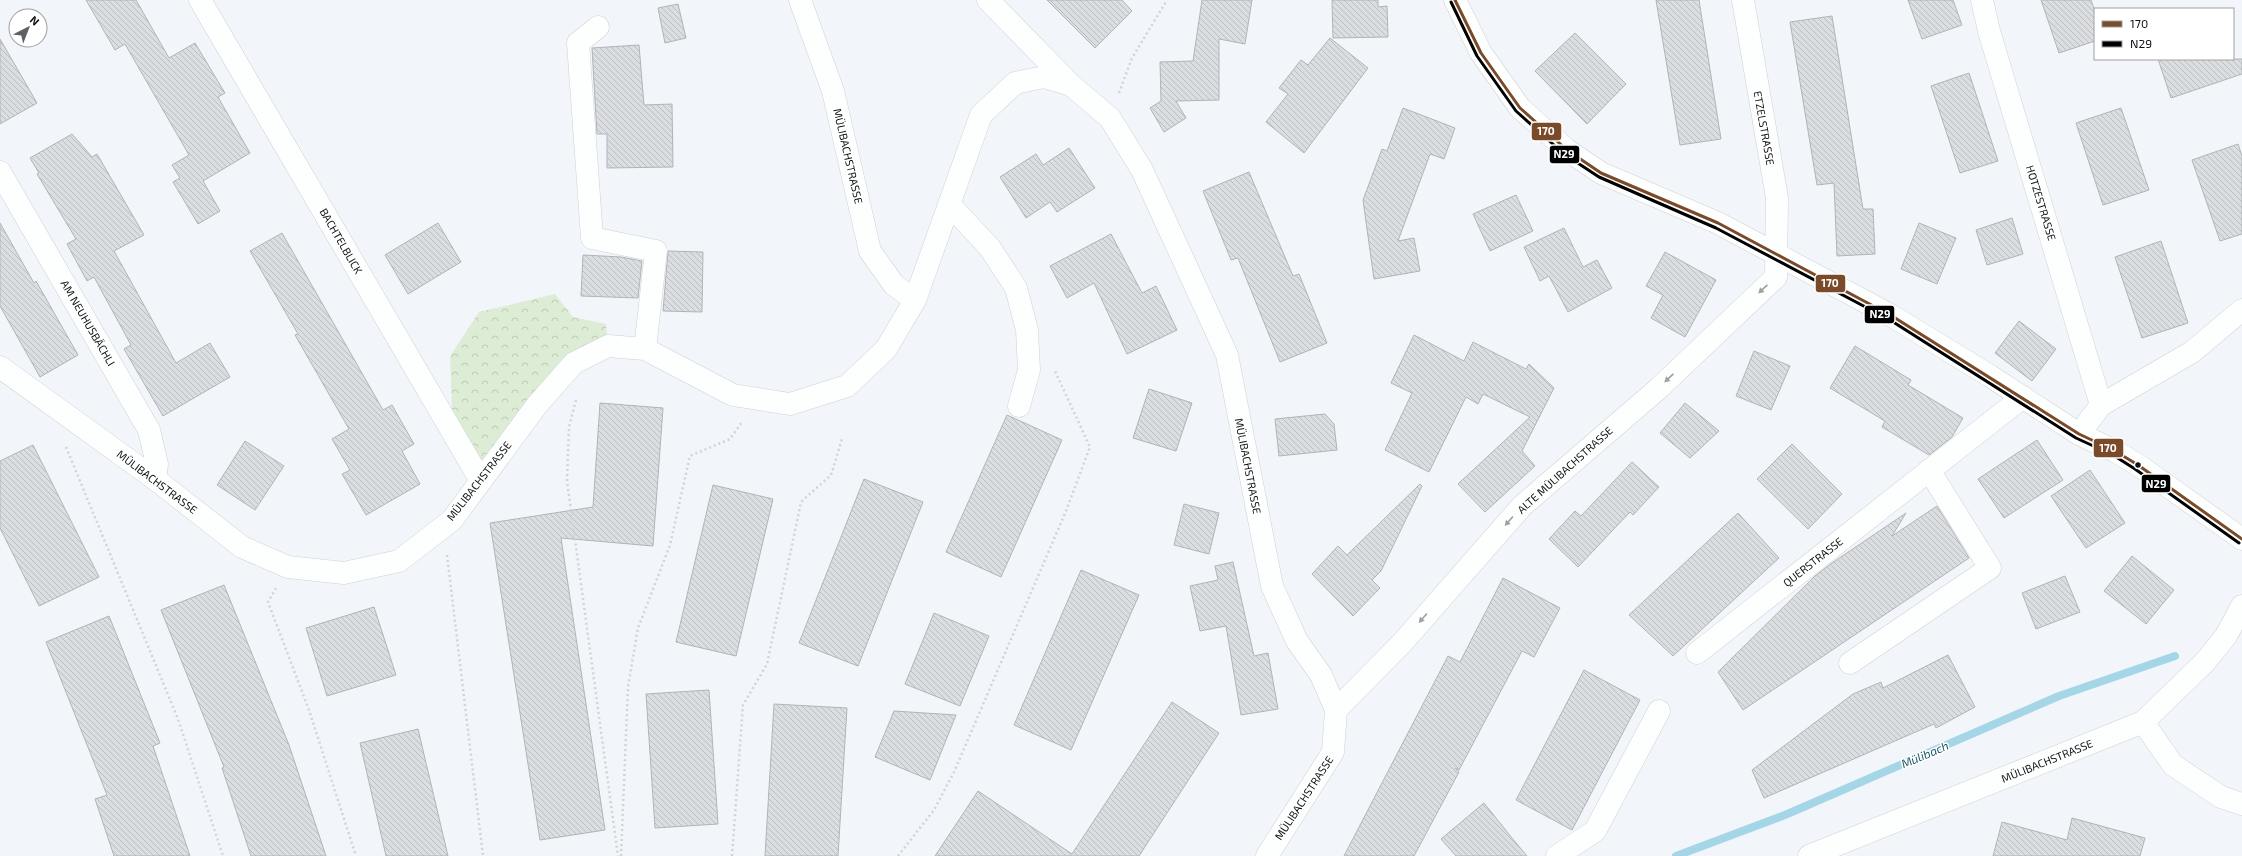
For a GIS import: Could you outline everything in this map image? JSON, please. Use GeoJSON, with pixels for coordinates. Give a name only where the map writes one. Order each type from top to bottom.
{"type":"FeatureCollection","features":[{"type":"Feature","properties":{"kind":"street","name":"BACHTELBLICK"},"geometry":{"type":"LineString","coordinates":[[200,0],[481,481]]}},
{"type":"Feature","properties":{"kind":"street","name":"MÜLIBACHSTRASSE"},"geometry":{"type":"LineString","coordinates":[[800,0],[833,91],[870,252],[894,285],[915,300]]}},
{"type":"Feature","properties":{"kind":"street","name":"MÜLIBACHSTRASSE"},"geometry":{"type":"LineString","coordinates":[[988,0],[1071,85],[1110,118],[1142,170],[1227,355],[1272,586],[1297,641],[1321,675],[1336,710],[1333,752],[1267,856]]}},
{"type":"Feature","properties":{"kind":"street"},"geometry":{"type":"LineString","coordinates":[[1456,0],[1481,53],[1520,108],[1566,150],[1601,173],[1718,223],[1776,256],[1892,316],[2023,397],[2079,434],[2115,451],[2138,465],[2242,539]]}},
{"type":"Feature","properties":{"kind":"street","name":"ETZELSTRASSE"},"geometry":{"type":"LineString","coordinates":[[1743,0],[1777,198],[1776,256]]}},
{"type":"Feature","properties":{"kind":"street","name":"HOTZESTRASSE"},"geometry":{"type":"LineString","coordinates":[[1982,0],[1989,32],[2101,405]]}},
{"type":"Feature","properties":{"kind":"street"},"geometry":{"type":"LineString","coordinates":[[598,27],[578,43],[592,238],[656,251],[645,349]]}},
{"type":"Feature","properties":{"kind":"street","name":"MÜLIBACHSTRASSE"},"geometry":{"type":"LineString","coordinates":[[0,367],[155,479],[242,547],[288,567],[344,573],[399,561],[452,520],[537,405],[574,364],[608,346],[645,349],[733,395],[790,404],[846,386],[886,349],[915,300],[981,115],[1015,83],[1044,77],[1071,85]]}},
{"type":"Feature","properties":{"kind":"street","name":"AM NEUHUSBÄCHLI"},"geometry":{"type":"LineString","coordinates":[[0,172],[150,430],[157,464],[155,479]]}},
{"type":"Feature","properties":{"kind":"street"},"geometry":{"type":"LineString","coordinates":[[949,204],[990,248],[1016,288],[1027,330],[1029,370],[1019,406]]}},
{"type":"Feature","properties":{"kind":"street","name":"ALTE MÜLIBACHSTRASSE"},"geometry":{"type":"LineString","coordinates":[[1336,710],[1402,643],[1522,506],[1658,389],[1776,277],[1776,256]]}},
{"type":"Feature","properties":{"kind":"street"},"geometry":{"type":"LineString","coordinates":[[2079,434],[2101,405],[2192,352],[2242,310]]}},
{"type":"Feature","properties":{"kind":"street","name":"QUERSTRASSE"},"geometry":{"type":"LineString","coordinates":[[1697,653],[2023,397]]}},
{"type":"Feature","properties":{"kind":"street"},"geometry":{"type":"LineString","coordinates":[[1850,663],[1990,568],[1929,470]]}},
{"type":"Feature","properties":{"kind":"street","name":"MÜLIBACHSTRASSE"},"geometry":{"type":"LineString","coordinates":[[1809,856],[2143,722],[2205,662],[2226,636],[2242,606]]}},
{"type":"Feature","properties":{"kind":"street"},"geometry":{"type":"LineString","coordinates":[[1557,856],[1595,831],[1659,711]]}},
{"type":"Feature","properties":{"kind":"street"},"geometry":{"type":"LineString","coordinates":[[2143,722],[2173,765],[2221,797],[2242,804]]}},
{"type":"Feature","properties":{"kind":"path"},"geometry":{"type":"LineString","coordinates":[[1110,118],[1132,58],[1167,0]]}},
{"type":"Feature","properties":{"kind":"path"},"geometry":{"type":"LineString","coordinates":[[899,856],[934,810],[954,772],[1066,511],[1090,447],[1053,368]]}},
{"type":"Feature","properties":{"kind":"path"},"geometry":{"type":"LineString","coordinates":[[576,399],[569,427],[567,481],[620,856]]}},
{"type":"Feature","properties":{"kind":"path"},"geometry":{"type":"LineString","coordinates":[[620,856],[628,687],[638,628],[670,545],[690,456],[730,439],[759,399]]}},
{"type":"Feature","properties":{"kind":"path"},"geometry":{"type":"LineString","coordinates":[[732,856],[743,705],[767,664],[800,502],[831,475],[842,439]]}},
{"type":"Feature","properties":{"kind":"path"},"geometry":{"type":"LineString","coordinates":[[65,443],[178,719],[223,856]]}},
{"type":"Feature","properties":{"kind":"path"},"geometry":{"type":"LineString","coordinates":[[443,527],[483,856]]}},
{"type":"Feature","properties":{"kind":"path"},"geometry":{"type":"LineString","coordinates":[[288,567],[268,602],[309,710],[356,856]]}},
{"type":"Feature","properties":{"kind":"green space"},"geometry":{"type":"Polygon","coordinates":[[[555,294],[573,317],[606,324],[608,346],[588,357],[486,474],[453,439],[450,356],[479,312],[555,294]]]}},
{"type":"Feature","properties":{"kind":"building"},"geometry":{"type":"Polygon","coordinates":[[[86,0],[136,0],[169,58],[195,43],[225,93],[218,97],[250,153],[203,181],[220,211],[198,224],[173,182],[180,178],[172,165],[189,155],[125,44],[115,50],[86,0]]]}},
{"type":"Feature","properties":{"kind":"building"},"geometry":{"type":"Polygon","coordinates":[[[1047,0],[1122,0],[1132,11],[1095,48],[1047,0]]]}},
{"type":"Feature","properties":{"kind":"building"},"geometry":{"type":"Polygon","coordinates":[[[1202,0],[1252,0],[1245,44],[1219,39],[1219,100],[1176,101],[1186,118],[1164,132],[1150,108],[1161,101],[1160,62],[1193,61],[1202,0]]]}},
{"type":"Feature","properties":{"kind":"building"},"geometry":{"type":"Polygon","coordinates":[[[1332,0],[1378,0],[1378,7],[1387,6],[1388,37],[1333,38],[1332,0]]]}},
{"type":"Feature","properties":{"kind":"building"},"geometry":{"type":"Polygon","coordinates":[[[1656,0],[1699,0],[1721,139],[1680,145],[1656,0]]]}},
{"type":"Feature","properties":{"kind":"building"},"geometry":{"type":"Polygon","coordinates":[[[1908,0],[1953,0],[1962,25],[1922,39],[1908,0]]]}},
{"type":"Feature","properties":{"kind":"building"},"geometry":{"type":"Polygon","coordinates":[[[2041,0],[2091,0],[2094,8],[2094,41],[2059,53],[2041,0]]]}},
{"type":"Feature","properties":{"kind":"building"},"geometry":{"type":"Polygon","coordinates":[[[678,4],[686,38],[665,43],[658,8],[678,4]]]}},
{"type":"Feature","properties":{"kind":"building"},"geometry":{"type":"Polygon","coordinates":[[[1832,16],[1863,209],[1873,209],[1875,254],[1837,256],[1834,183],[1817,185],[1790,22],[1832,16]]]}},
{"type":"Feature","properties":{"kind":"building"},"geometry":{"type":"Polygon","coordinates":[[[1575,33],[1626,84],[1587,124],[1535,71],[1575,33]]]}},
{"type":"Feature","properties":{"kind":"building"},"geometry":{"type":"Polygon","coordinates":[[[1330,38],[1368,68],[1304,153],[1266,122],[1288,94],[1279,88],[1301,60],[1308,65],[1330,38]]]}},
{"type":"Feature","properties":{"kind":"building"},"geometry":{"type":"Polygon","coordinates":[[[0,39],[37,103],[0,124],[0,39]]]}},
{"type":"Feature","properties":{"kind":"building"},"geometry":{"type":"Polygon","coordinates":[[[639,45],[644,105],[672,104],[673,167],[607,168],[607,134],[597,134],[592,48],[639,45]]]}},
{"type":"Feature","properties":{"kind":"building"},"geometry":{"type":"Polygon","coordinates":[[[2242,59],[2242,74],[2171,98],[2158,60],[2242,59]]]}},
{"type":"Feature","properties":{"kind":"building"},"geometry":{"type":"Polygon","coordinates":[[[1969,73],[1998,161],[1960,173],[1931,86],[1969,73]]]}},
{"type":"Feature","properties":{"kind":"building"},"geometry":{"type":"Polygon","coordinates":[[[1403,108],[1455,128],[1444,159],[1430,154],[1398,241],[1414,238],[1420,271],[1374,279],[1363,200],[1382,149],[1387,151],[1403,108]]]}},
{"type":"Feature","properties":{"kind":"building"},"geometry":{"type":"Polygon","coordinates":[[[2121,108],[2149,190],[2103,205],[2076,123],[2121,108]]]}},
{"type":"Feature","properties":{"kind":"building"},"geometry":{"type":"Polygon","coordinates":[[[72,134],[92,157],[97,154],[144,235],[114,251],[176,363],[210,343],[230,377],[163,416],[124,349],[131,345],[94,277],[87,281],[67,244],[76,239],[37,174],[39,173],[30,158],[72,134]]]}},
{"type":"Feature","properties":{"kind":"building"},"geometry":{"type":"Polygon","coordinates":[[[2238,144],[2242,156],[2242,234],[2220,241],[2192,160],[2238,144]]]}},
{"type":"Feature","properties":{"kind":"building"},"geometry":{"type":"Polygon","coordinates":[[[1069,148],[1095,188],[1057,212],[1050,202],[1026,218],[1000,177],[1036,154],[1043,165],[1069,148]]]}},
{"type":"Feature","properties":{"kind":"building"},"geometry":{"type":"Polygon","coordinates":[[[1249,172],[1293,276],[1299,274],[1327,343],[1280,362],[1238,258],[1231,260],[1203,191],[1249,172]]]}},
{"type":"Feature","properties":{"kind":"building"},"geometry":{"type":"Polygon","coordinates":[[[1516,195],[1533,231],[1490,251],[1473,214],[1516,195]]]}},
{"type":"Feature","properties":{"kind":"building"},"geometry":{"type":"Polygon","coordinates":[[[2012,218],[2023,254],[1987,265],[1976,230],[2012,218]]]}},
{"type":"Feature","properties":{"kind":"building"},"geometry":{"type":"Polygon","coordinates":[[[0,223],[34,283],[36,281],[78,355],[40,377],[0,306],[0,223]]]}},
{"type":"Feature","properties":{"kind":"building"},"geometry":{"type":"Polygon","coordinates":[[[438,223],[461,262],[408,294],[385,255],[438,223]]]}},
{"type":"Feature","properties":{"kind":"building"},"geometry":{"type":"Polygon","coordinates":[[[1919,223],[1956,238],[1937,284],[1901,269],[1919,223]]]}},
{"type":"Feature","properties":{"kind":"building"},"geometry":{"type":"Polygon","coordinates":[[[1564,228],[1583,267],[1597,260],[1612,288],[1568,312],[1549,276],[1540,281],[1524,247],[1564,228]]]}},
{"type":"Feature","properties":{"kind":"building"},"geometry":{"type":"Polygon","coordinates":[[[282,233],[383,410],[392,405],[414,444],[402,451],[420,484],[366,515],[342,474],[350,470],[332,439],[349,429],[295,335],[298,334],[250,251],[282,233]]]}},
{"type":"Feature","properties":{"kind":"building"},"geometry":{"type":"Polygon","coordinates":[[[1111,234],[1142,293],[1156,286],[1177,330],[1127,354],[1094,283],[1067,298],[1050,266],[1111,234]]]}},
{"type":"Feature","properties":{"kind":"building"},"geometry":{"type":"Polygon","coordinates":[[[2161,241],[2188,323],[2142,338],[2115,257],[2161,241]]]}},
{"type":"Feature","properties":{"kind":"building"},"geometry":{"type":"Polygon","coordinates":[[[668,251],[703,252],[702,312],[663,311],[668,251]]]}},
{"type":"Feature","properties":{"kind":"building"},"geometry":{"type":"Polygon","coordinates":[[[1665,252],[1716,280],[1685,337],[1651,318],[1663,295],[1646,286],[1665,252]]]}},
{"type":"Feature","properties":{"kind":"building"},"geometry":{"type":"Polygon","coordinates":[[[583,255],[621,257],[642,261],[638,298],[581,296],[583,255]]]}},
{"type":"Feature","properties":{"kind":"building"},"geometry":{"type":"Polygon","coordinates":[[[2019,321],[2056,349],[2032,381],[1995,353],[2019,321]]]}},
{"type":"Feature","properties":{"kind":"building"},"geometry":{"type":"Polygon","coordinates":[[[1414,335],[1464,361],[1473,342],[1526,369],[1529,364],[1554,388],[1522,451],[1535,466],[1485,512],[1458,484],[1530,417],[1483,394],[1478,404],[1466,397],[1429,472],[1385,450],[1412,393],[1391,383],[1414,335]]]}},
{"type":"Feature","properties":{"kind":"building"},"geometry":{"type":"Polygon","coordinates":[[[1855,346],[1911,380],[1908,385],[1963,418],[1952,437],[1929,455],[1882,427],[1885,421],[1830,388],[1855,346]]]}},
{"type":"Feature","properties":{"kind":"building"},"geometry":{"type":"Polygon","coordinates":[[[1754,351],[1790,366],[1771,410],[1736,396],[1754,351]]]}},
{"type":"Feature","properties":{"kind":"building"},"geometry":{"type":"Polygon","coordinates":[[[1149,389],[1192,403],[1176,451],[1133,438],[1149,389]]]}},
{"type":"Feature","properties":{"kind":"building"},"geometry":{"type":"Polygon","coordinates":[[[600,403],[663,408],[653,546],[561,538],[605,830],[540,840],[490,523],[593,507],[600,403]]]}},
{"type":"Feature","properties":{"kind":"building"},"geometry":{"type":"Polygon","coordinates":[[[1685,403],[1719,431],[1690,458],[1660,433],[1685,403]]]}},
{"type":"Feature","properties":{"kind":"building"},"geometry":{"type":"Polygon","coordinates":[[[1325,414],[1334,424],[1337,450],[1279,456],[1275,419],[1325,414]]]}},
{"type":"Feature","properties":{"kind":"building"},"geometry":{"type":"Polygon","coordinates":[[[1007,415],[1062,440],[1001,577],[946,552],[1007,415]]]}},
{"type":"Feature","properties":{"kind":"building"},"geometry":{"type":"Polygon","coordinates":[[[2037,440],[2063,480],[2004,518],[1978,479],[2037,440]]]}},
{"type":"Feature","properties":{"kind":"building"},"geometry":{"type":"Polygon","coordinates":[[[245,441],[284,466],[255,510],[217,485],[245,441]]]}},
{"type":"Feature","properties":{"kind":"building"},"geometry":{"type":"Polygon","coordinates":[[[1792,444],[1842,494],[1808,529],[1757,479],[1792,444]]]}},
{"type":"Feature","properties":{"kind":"building"},"geometry":{"type":"Polygon","coordinates":[[[33,445],[99,577],[39,606],[0,528],[0,461],[33,445]]]}},
{"type":"Feature","properties":{"kind":"building"},"geometry":{"type":"Polygon","coordinates":[[[1632,462],[1659,487],[1633,515],[1630,512],[1578,567],[1549,539],[1575,511],[1581,516],[1632,462]]]}},
{"type":"Feature","properties":{"kind":"building"},"geometry":{"type":"Polygon","coordinates":[[[2090,470],[2125,523],[2086,548],[2051,496],[2090,470]]]}},
{"type":"Feature","properties":{"kind":"building"},"geometry":{"type":"Polygon","coordinates":[[[864,479],[923,502],[858,666],[799,643],[864,479]]]}},
{"type":"Feature","properties":{"kind":"building"},"geometry":{"type":"Polygon","coordinates":[[[1420,484],[1422,486],[1381,571],[1372,580],[1380,588],[1353,616],[1312,574],[1338,546],[1347,555],[1420,484]]]}},
{"type":"Feature","properties":{"kind":"building"},"geometry":{"type":"Polygon","coordinates":[[[713,485],[773,499],[736,656],[676,642],[713,485]]]}},
{"type":"Feature","properties":{"kind":"building"},"geometry":{"type":"Polygon","coordinates":[[[1184,504],[1219,513],[1209,554],[1174,545],[1184,504]]]}},
{"type":"Feature","properties":{"kind":"building"},"geometry":{"type":"Polygon","coordinates":[[[1937,506],[1969,558],[1743,710],[1718,672],[1815,576],[1832,563],[1906,513],[1892,536],[1937,506]]]}},
{"type":"Feature","properties":{"kind":"building"},"geometry":{"type":"Polygon","coordinates":[[[1738,513],[1779,558],[1673,656],[1629,615],[1738,513]]]}},
{"type":"Feature","properties":{"kind":"building"},"geometry":{"type":"Polygon","coordinates":[[[2132,556],[2174,590],[2146,624],[2104,591],[2132,556]]]}},
{"type":"Feature","properties":{"kind":"building"},"geometry":{"type":"Polygon","coordinates":[[[1233,562],[1254,656],[1268,653],[1278,709],[1241,715],[1226,626],[1200,631],[1190,586],[1218,580],[1215,566],[1233,562]]]}},
{"type":"Feature","properties":{"kind":"building"},"geometry":{"type":"Polygon","coordinates":[[[1081,570],[1139,595],[1071,750],[1014,725],[1081,570]]]}},
{"type":"Feature","properties":{"kind":"building"},"geometry":{"type":"Polygon","coordinates":[[[2065,576],[2080,612],[2036,629],[2022,593],[2065,576]]]}},
{"type":"Feature","properties":{"kind":"building"},"geometry":{"type":"Polygon","coordinates":[[[1503,578],[1560,608],[1534,657],[1522,651],[1459,770],[1455,768],[1459,772],[1414,856],[1344,856],[1448,656],[1460,662],[1503,578]]]}},
{"type":"Feature","properties":{"kind":"building"},"geometry":{"type":"Polygon","coordinates":[[[224,585],[289,745],[326,856],[251,856],[222,768],[224,767],[161,610],[224,585]]]}},
{"type":"Feature","properties":{"kind":"building"},"geometry":{"type":"Polygon","coordinates":[[[374,607],[396,675],[327,696],[306,628],[374,607]]]}},
{"type":"Feature","properties":{"kind":"building"},"geometry":{"type":"Polygon","coordinates":[[[934,613],[989,636],[960,706],[905,684],[934,613]]]}},
{"type":"Feature","properties":{"kind":"building"},"geometry":{"type":"Polygon","coordinates":[[[109,616],[160,743],[153,746],[190,856],[114,856],[95,799],[107,795],[46,642],[109,616]]]}},
{"type":"Feature","properties":{"kind":"building"},"geometry":{"type":"Polygon","coordinates":[[[1948,655],[1975,707],[1936,728],[1934,724],[1764,798],[1752,770],[1853,694],[1881,682],[1883,688],[1948,655]]]}},
{"type":"Feature","properties":{"kind":"building"},"geometry":{"type":"Polygon","coordinates":[[[1584,670],[1640,700],[1572,830],[1516,800],[1584,670]]]}},
{"type":"Feature","properties":{"kind":"building"},"geometry":{"type":"Polygon","coordinates":[[[709,690],[718,824],[655,828],[646,694],[709,690]]]}},
{"type":"Feature","properties":{"kind":"building"},"geometry":{"type":"Polygon","coordinates":[[[1172,702],[1219,733],[1139,856],[935,856],[978,791],[1072,854],[1172,702]]]}},
{"type":"Feature","properties":{"kind":"building"},"geometry":{"type":"Polygon","coordinates":[[[774,704],[847,708],[838,856],[765,856],[774,704]]]}},
{"type":"Feature","properties":{"kind":"building"},"geometry":{"type":"Polygon","coordinates":[[[894,711],[956,715],[930,780],[875,757],[894,711]]]}},
{"type":"Feature","properties":{"kind":"building"},"geometry":{"type":"Polygon","coordinates":[[[418,729],[448,856],[386,856],[360,743],[418,729]]]}},
{"type":"Feature","properties":{"kind":"building"},"geometry":{"type":"Polygon","coordinates":[[[1484,803],[1527,856],[1456,856],[1441,839],[1484,803]]]}},
{"type":"Feature","properties":{"kind":"building"},"geometry":{"type":"Polygon","coordinates":[[[2072,818],[2145,838],[2140,856],[1993,856],[2002,822],[2067,840],[2072,818]]]}},
{"type":"Feature","properties":{"kind":"waterway","name":"Mülibach"},"geometry":{"type":"LineString","coordinates":[[1676,856],[1785,815],[2059,696],[2175,656]]}},
{"type":"Feature","properties":{"kind":"transit line","name":"170"},"geometry":{"type":"LineString","coordinates":[[1455,0],[1481,53],[1520,108],[1567,150],[1601,173],[1718,223],[1892,316],[2079,434],[2115,451],[2138,465],[2242,539]]}},
{"type":"Feature","properties":{"kind":"transit line","name":"N29"},"geometry":{"type":"LineString","coordinates":[[1451,2],[1477,56],[1516,111],[1564,154],[1599,177],[1716,228],[1890,320],[2076,438],[2113,455],[2135,469],[2239,543]]}}]}
